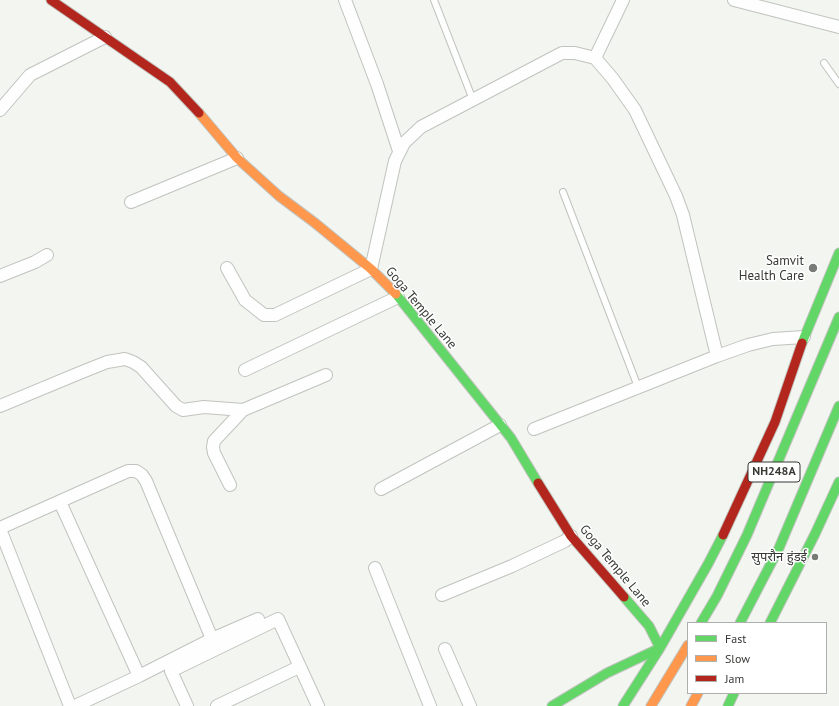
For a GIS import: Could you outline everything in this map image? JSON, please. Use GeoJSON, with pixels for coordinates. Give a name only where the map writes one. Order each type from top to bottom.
{"type":"FeatureCollection","features":[{"type":"Feature","properties":{"kind":"main road","name":"Goga Temple Lane"},"geometry":{"type":"LineString","coordinates":[[51,0],[170,82],[199,113],[237,158],[279,196],[371,269],[398,297],[511,438],[572,536],[649,626],[660,648]]}},
{"type":"Feature","properties":{"kind":"main road"},"geometry":{"type":"LineString","coordinates":[[623,706],[660,648],[708,564],[734,514],[775,422],[804,336],[839,253]]}},
{"type":"Feature","properties":{"kind":"main road","name":"NH248A"},"geometry":{"type":"LineString","coordinates":[[702,622],[717,596],[746,535],[839,317]]}},
{"type":"Feature","properties":{"kind":"main road","name":"NH248A"},"geometry":{"type":"LineString","coordinates":[[741,622],[779,548],[839,406]]}},
{"type":"Feature","properties":{"kind":"main road"},"geometry":{"type":"LineString","coordinates":[[770,622],[839,482]]}},
{"type":"Feature","properties":{"kind":"main road"},"geometry":{"type":"LineString","coordinates":[[651,706],[687,647]]}},
{"type":"Feature","properties":{"kind":"main road"},"geometry":{"type":"LineString","coordinates":[[552,706],[607,673],[660,648]]}},
{"type":"Feature","properties":{"kind":"main road"},"geometry":{"type":"LineString","coordinates":[[691,706],[697,694]]}},
{"type":"Feature","properties":{"kind":"main road"},"geometry":{"type":"LineString","coordinates":[[728,706],[734,694]]}},
{"type":"Feature","properties":{"kind":"street"},"geometry":{"type":"LineString","coordinates":[[345,0],[377,84],[399,151]]}},
{"type":"Feature","properties":{"kind":"street"},"geometry":{"type":"LineString","coordinates":[[595,58],[623,0]]}},
{"type":"Feature","properties":{"kind":"street"},"geometry":{"type":"LineString","coordinates":[[734,0],[839,27]]}},
{"type":"Feature","properties":{"kind":"street"},"geometry":{"type":"LineString","coordinates":[[0,110],[30,75],[105,37]]}},
{"type":"Feature","properties":{"kind":"street"},"geometry":{"type":"LineString","coordinates":[[227,268],[246,300],[264,315],[275,315],[371,269],[395,161],[404,143],[421,127],[562,53],[575,53],[595,58],[613,79],[634,110],[676,196],[717,356]]}},
{"type":"Feature","properties":{"kind":"street"},"geometry":{"type":"LineString","coordinates":[[131,202],[237,158]]}},
{"type":"Feature","properties":{"kind":"street"},"geometry":{"type":"LineString","coordinates":[[0,276],[35,262],[48,255]]}},
{"type":"Feature","properties":{"kind":"street"},"geometry":{"type":"LineString","coordinates":[[245,370],[398,297]]}},
{"type":"Feature","properties":{"kind":"street"},"geometry":{"type":"LineString","coordinates":[[534,429],[717,356],[773,339],[804,336]]}},
{"type":"Feature","properties":{"kind":"street"},"geometry":{"type":"LineString","coordinates":[[0,406],[107,362],[125,359],[141,367],[176,406],[183,410],[204,408],[243,410]]}},
{"type":"Feature","properties":{"kind":"street"},"geometry":{"type":"LineString","coordinates":[[230,485],[214,453],[214,441],[243,410],[326,375]]}},
{"type":"Feature","properties":{"kind":"street"},"geometry":{"type":"LineString","coordinates":[[381,489],[500,425]]}},
{"type":"Feature","properties":{"kind":"street"},"geometry":{"type":"LineString","coordinates":[[70,706],[0,528],[128,471],[136,471],[142,475],[212,639]]}},
{"type":"Feature","properties":{"kind":"street"},"geometry":{"type":"LineString","coordinates":[[60,502],[139,676]]}},
{"type":"Feature","properties":{"kind":"street"},"geometry":{"type":"LineString","coordinates":[[442,595],[565,542],[572,536]]}},
{"type":"Feature","properties":{"kind":"street"},"geometry":{"type":"LineString","coordinates":[[375,568],[430,706]]}},
{"type":"Feature","properties":{"kind":"street"},"geometry":{"type":"LineString","coordinates":[[75,706],[212,639],[258,619]]}},
{"type":"Feature","properties":{"kind":"street"},"geometry":{"type":"LineString","coordinates":[[187,706],[171,671],[278,619],[318,706]]}},
{"type":"Feature","properties":{"kind":"street"},"geometry":{"type":"LineString","coordinates":[[445,649],[470,706]]}},
{"type":"Feature","properties":{"kind":"street"},"geometry":{"type":"LineString","coordinates":[[217,706],[299,666]]}},
{"type":"Feature","properties":{"kind":"lane"},"geometry":{"type":"LineString","coordinates":[[434,0],[473,100]]}},
{"type":"Feature","properties":{"kind":"lane"},"geometry":{"type":"LineString","coordinates":[[824,62],[839,84]]}},
{"type":"Feature","properties":{"kind":"lane"},"geometry":{"type":"LineString","coordinates":[[563,192],[638,387]]}},
{"type":"Feature","properties":{"kind":"traffic: fast"},"geometry":{"type":"LineString","coordinates":[[802,343],[839,253]]}},
{"type":"Feature","properties":{"kind":"traffic: fast"},"geometry":{"type":"LineString","coordinates":[[396,294],[511,438],[538,483]]}},
{"type":"Feature","properties":{"kind":"traffic: fast"},"geometry":{"type":"LineString","coordinates":[[702,622],[717,596],[747,535],[839,317]]}},
{"type":"Feature","properties":{"kind":"traffic: fast"},"geometry":{"type":"LineString","coordinates":[[741,622],[779,548],[839,406]]}},
{"type":"Feature","properties":{"kind":"traffic: fast"},"geometry":{"type":"LineString","coordinates":[[771,622],[815,534],[839,482]]}},
{"type":"Feature","properties":{"kind":"traffic: fast"},"geometry":{"type":"LineString","coordinates":[[623,706],[660,648],[723,535]]}},
{"type":"Feature","properties":{"kind":"traffic: fast"},"geometry":{"type":"LineString","coordinates":[[624,597],[649,626],[660,648]]}},
{"type":"Feature","properties":{"kind":"traffic: fast"},"geometry":{"type":"LineString","coordinates":[[552,706],[607,673],[660,648]]}},
{"type":"Feature","properties":{"kind":"traffic: fast"},"geometry":{"type":"LineString","coordinates":[[728,706],[734,694]]}},
{"type":"Feature","properties":{"kind":"traffic: slow"},"geometry":{"type":"LineString","coordinates":[[199,113],[237,158],[279,196],[315,223],[371,269],[396,294]]}},
{"type":"Feature","properties":{"kind":"traffic: slow"},"geometry":{"type":"LineString","coordinates":[[651,706],[687,647]]}},
{"type":"Feature","properties":{"kind":"traffic: slow"},"geometry":{"type":"LineString","coordinates":[[691,706],[697,694]]}},
{"type":"Feature","properties":{"kind":"traffic: jam"},"geometry":{"type":"LineString","coordinates":[[51,0],[170,82],[199,113]]}},
{"type":"Feature","properties":{"kind":"traffic: jam"},"geometry":{"type":"LineString","coordinates":[[723,535],[775,422],[802,343]]}},
{"type":"Feature","properties":{"kind":"traffic: jam"},"geometry":{"type":"LineString","coordinates":[[538,483],[571,536],[624,597]]}},
{"type":"Feature","properties":{"kind":"place","name":"Samvit Health Care"},"geometry":{"type":"Point","coordinates":[813,268]}},
{"type":"Feature","properties":{"kind":"place","name":"सुपरौन हुंडई"},"geometry":{"type":"Point","coordinates":[815,557]}}]}
